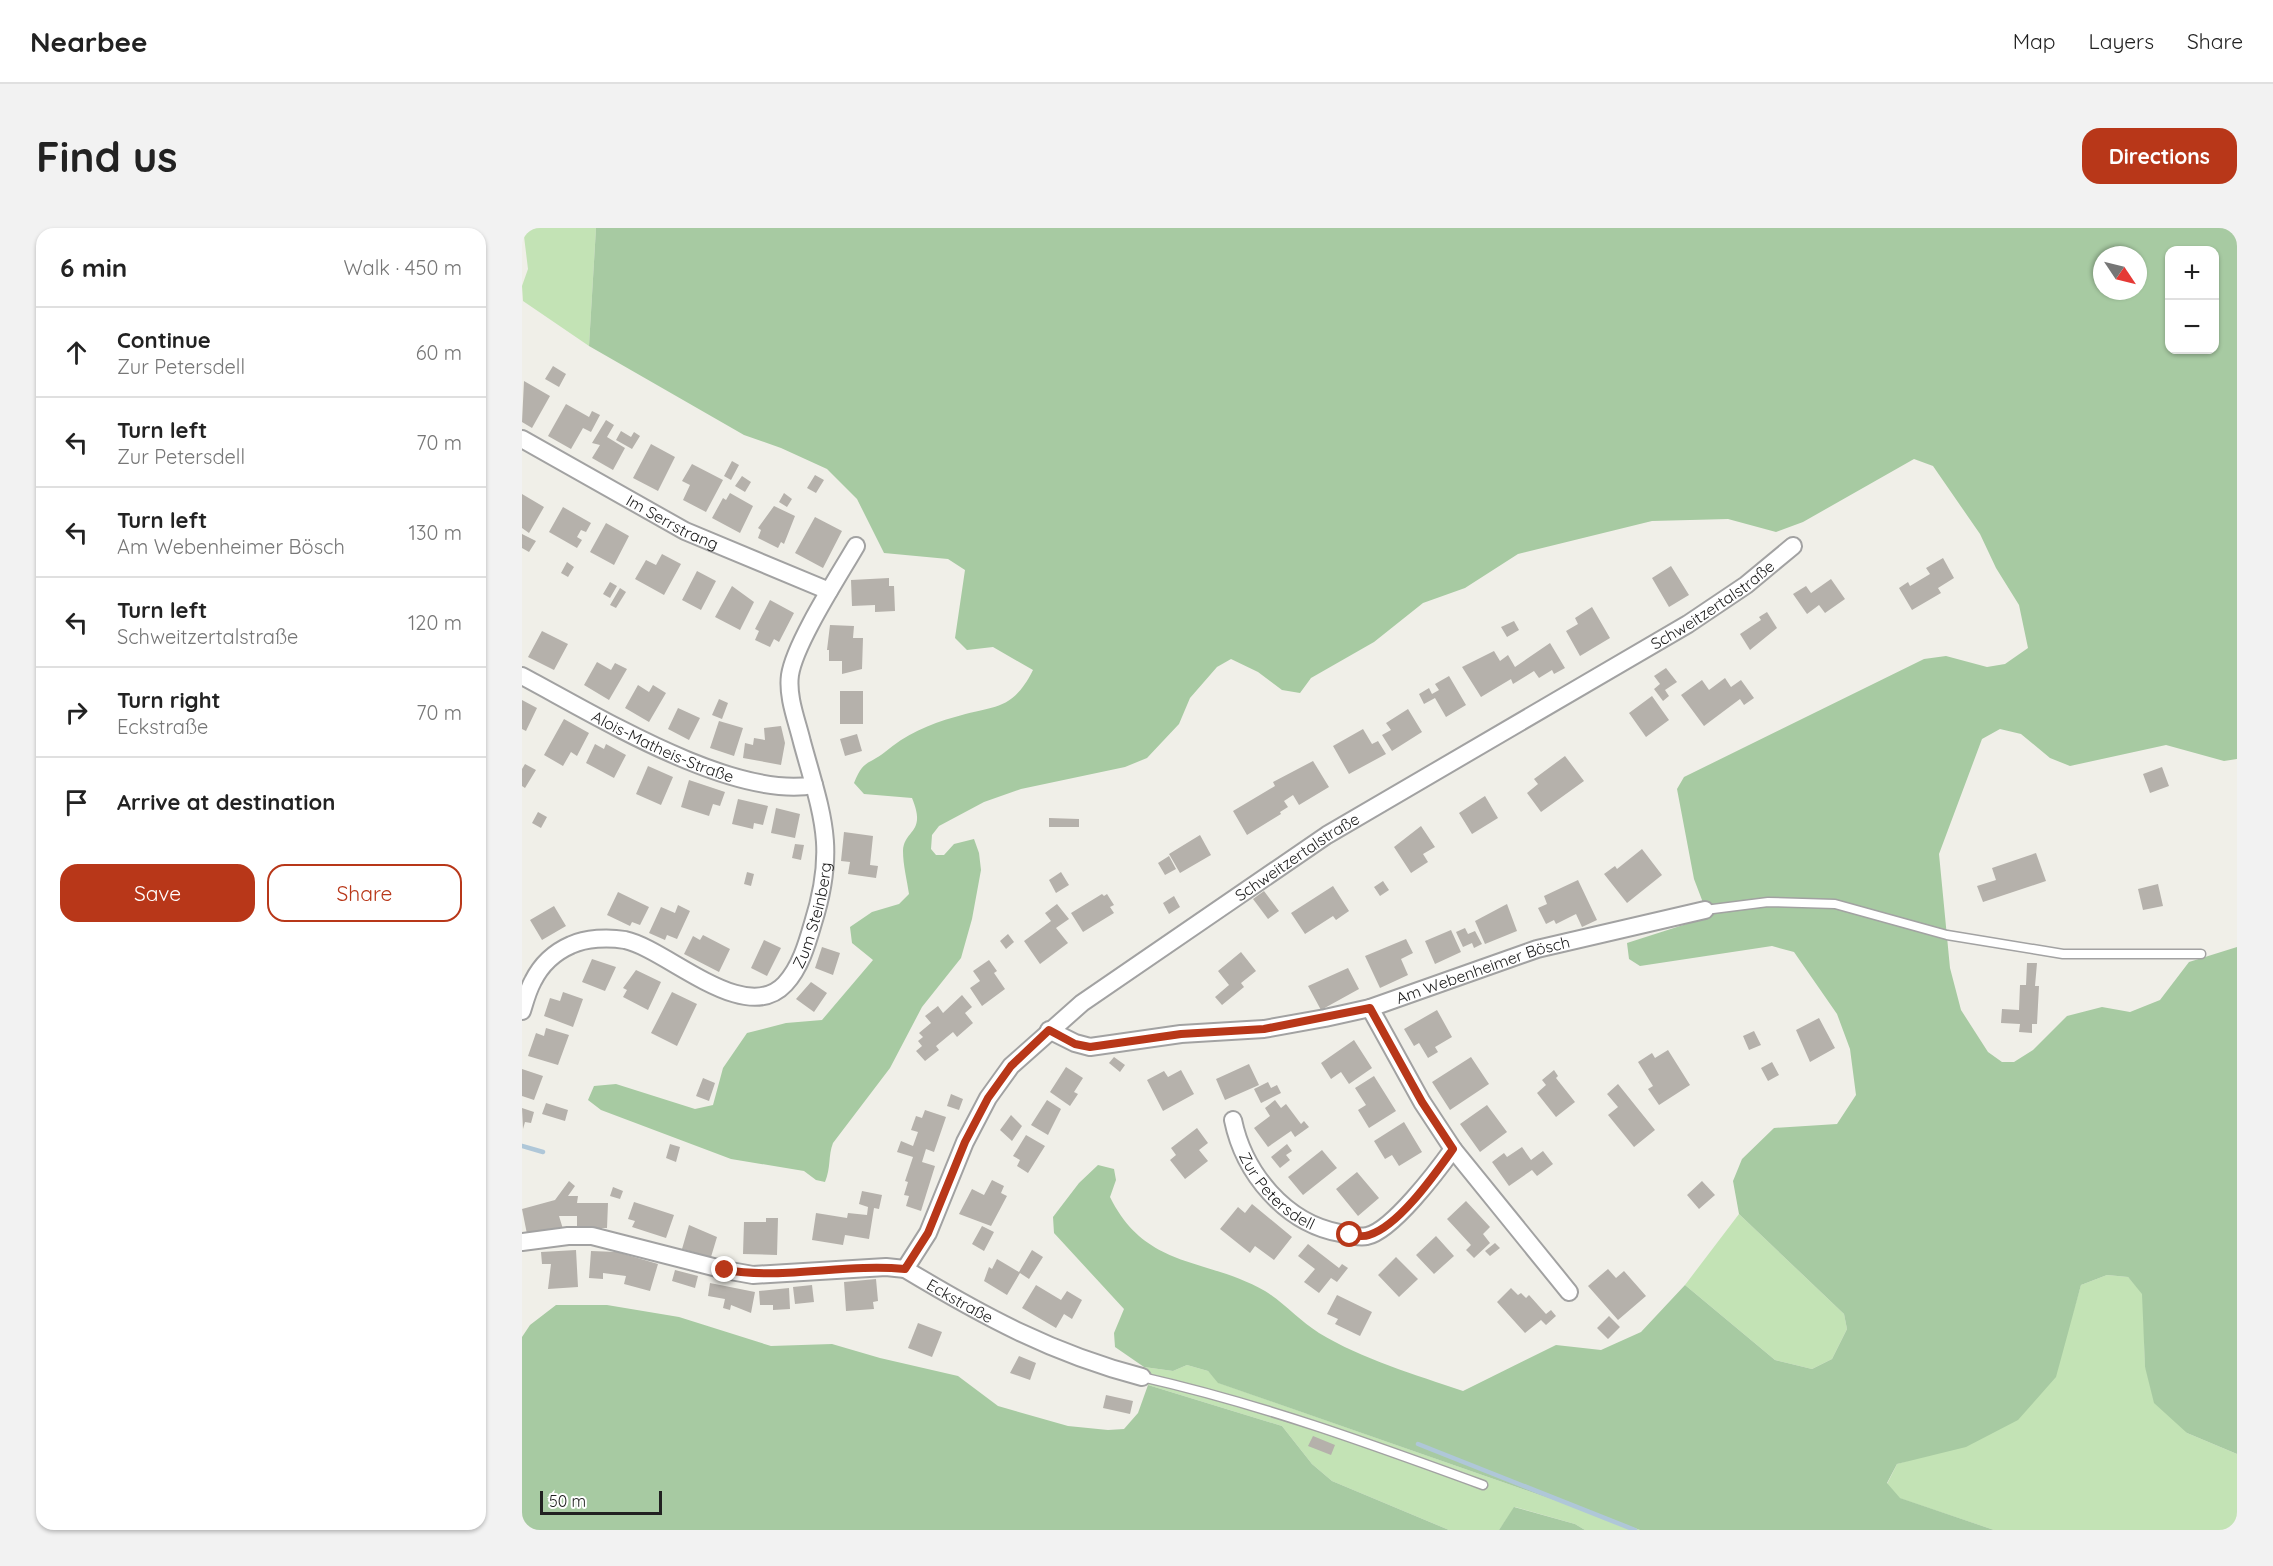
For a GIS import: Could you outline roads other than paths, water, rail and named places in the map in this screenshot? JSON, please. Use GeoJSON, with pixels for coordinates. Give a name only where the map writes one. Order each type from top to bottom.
{"type":"FeatureCollection","features":[{"type":"Feature","properties":{"kind":"street","name":"Im Serrstrang"},"geometry":{"type":"LineString","coordinates":[[522,440],[686,531],[829,591]]}},
{"type":"Feature","properties":{"kind":"street","name":"Zum Steinberg"},"geometry":{"type":"LineString","coordinates":[[522,1011],[533,981],[545,963],[560,950],[578,942],[599,939],[626,940],[736,994],[756,997],[772,994],[785,984],[796,968],[807,944],[820,901],[827,862],[826,835],[794,712],[790,675],[829,591],[856,546]]}},
{"type":"Feature","properties":{"kind":"street","name":"Schweitzertalstraße"},"geometry":{"type":"LineString","coordinates":[[905,1269],[928,1233],[956,1162],[988,1098],[1011,1066],[1082,1003],[1327,835],[1688,624],[1746,585],[1793,546]]}},
{"type":"Feature","properties":{"kind":"street","name":"Alois-Matheis-Straße"},"geometry":{"type":"LineString","coordinates":[[522,676],[689,761],[773,785],[799,788],[814,785]]}},
{"type":"Feature","properties":{"kind":"street","name":"Am Webenheimer Bösch"},"geometry":{"type":"LineString","coordinates":[[1049,1030],[1075,1044],[1090,1047],[1181,1034],[1264,1029],[1370,1008],[1537,949],[1705,910]]}},
{"type":"Feature","properties":{"kind":"street"},"geometry":{"type":"LineString","coordinates":[[1370,1008],[1422,1102],[1453,1149],[1569,1292]]}},
{"type":"Feature","properties":{"kind":"street","name":"Zur Petersdell"},"geometry":{"type":"LineString","coordinates":[[1233,1120],[1247,1158],[1279,1203],[1302,1219],[1328,1231],[1350,1235],[1368,1236],[1383,1228],[1433,1177],[1453,1149]]}},
{"type":"Feature","properties":{"kind":"street","name":"Eckstraße"},"geometry":{"type":"LineString","coordinates":[[522,1242],[568,1236],[592,1236],[753,1275],[886,1267],[905,1269],[1021,1335],[1093,1364],[1142,1377]]}},
{"type":"Feature","properties":{"kind":"lane"},"geometry":{"type":"LineString","coordinates":[[1705,910],[1768,903],[1835,904],[1947,935],[2063,954],[2201,954]]}},
{"type":"Feature","properties":{"kind":"lane"},"geometry":{"type":"LineString","coordinates":[[1142,1377],[1224,1396],[1323,1427],[1483,1485]]}},
{"type":"Feature","properties":{"kind":"waterway"},"geometry":{"type":"LineString","coordinates":[[522,1146],[543,1152]]}},
{"type":"Feature","properties":{"kind":"waterway"},"geometry":{"type":"LineString","coordinates":[[1418,1444],[1635,1530]]}}]}
